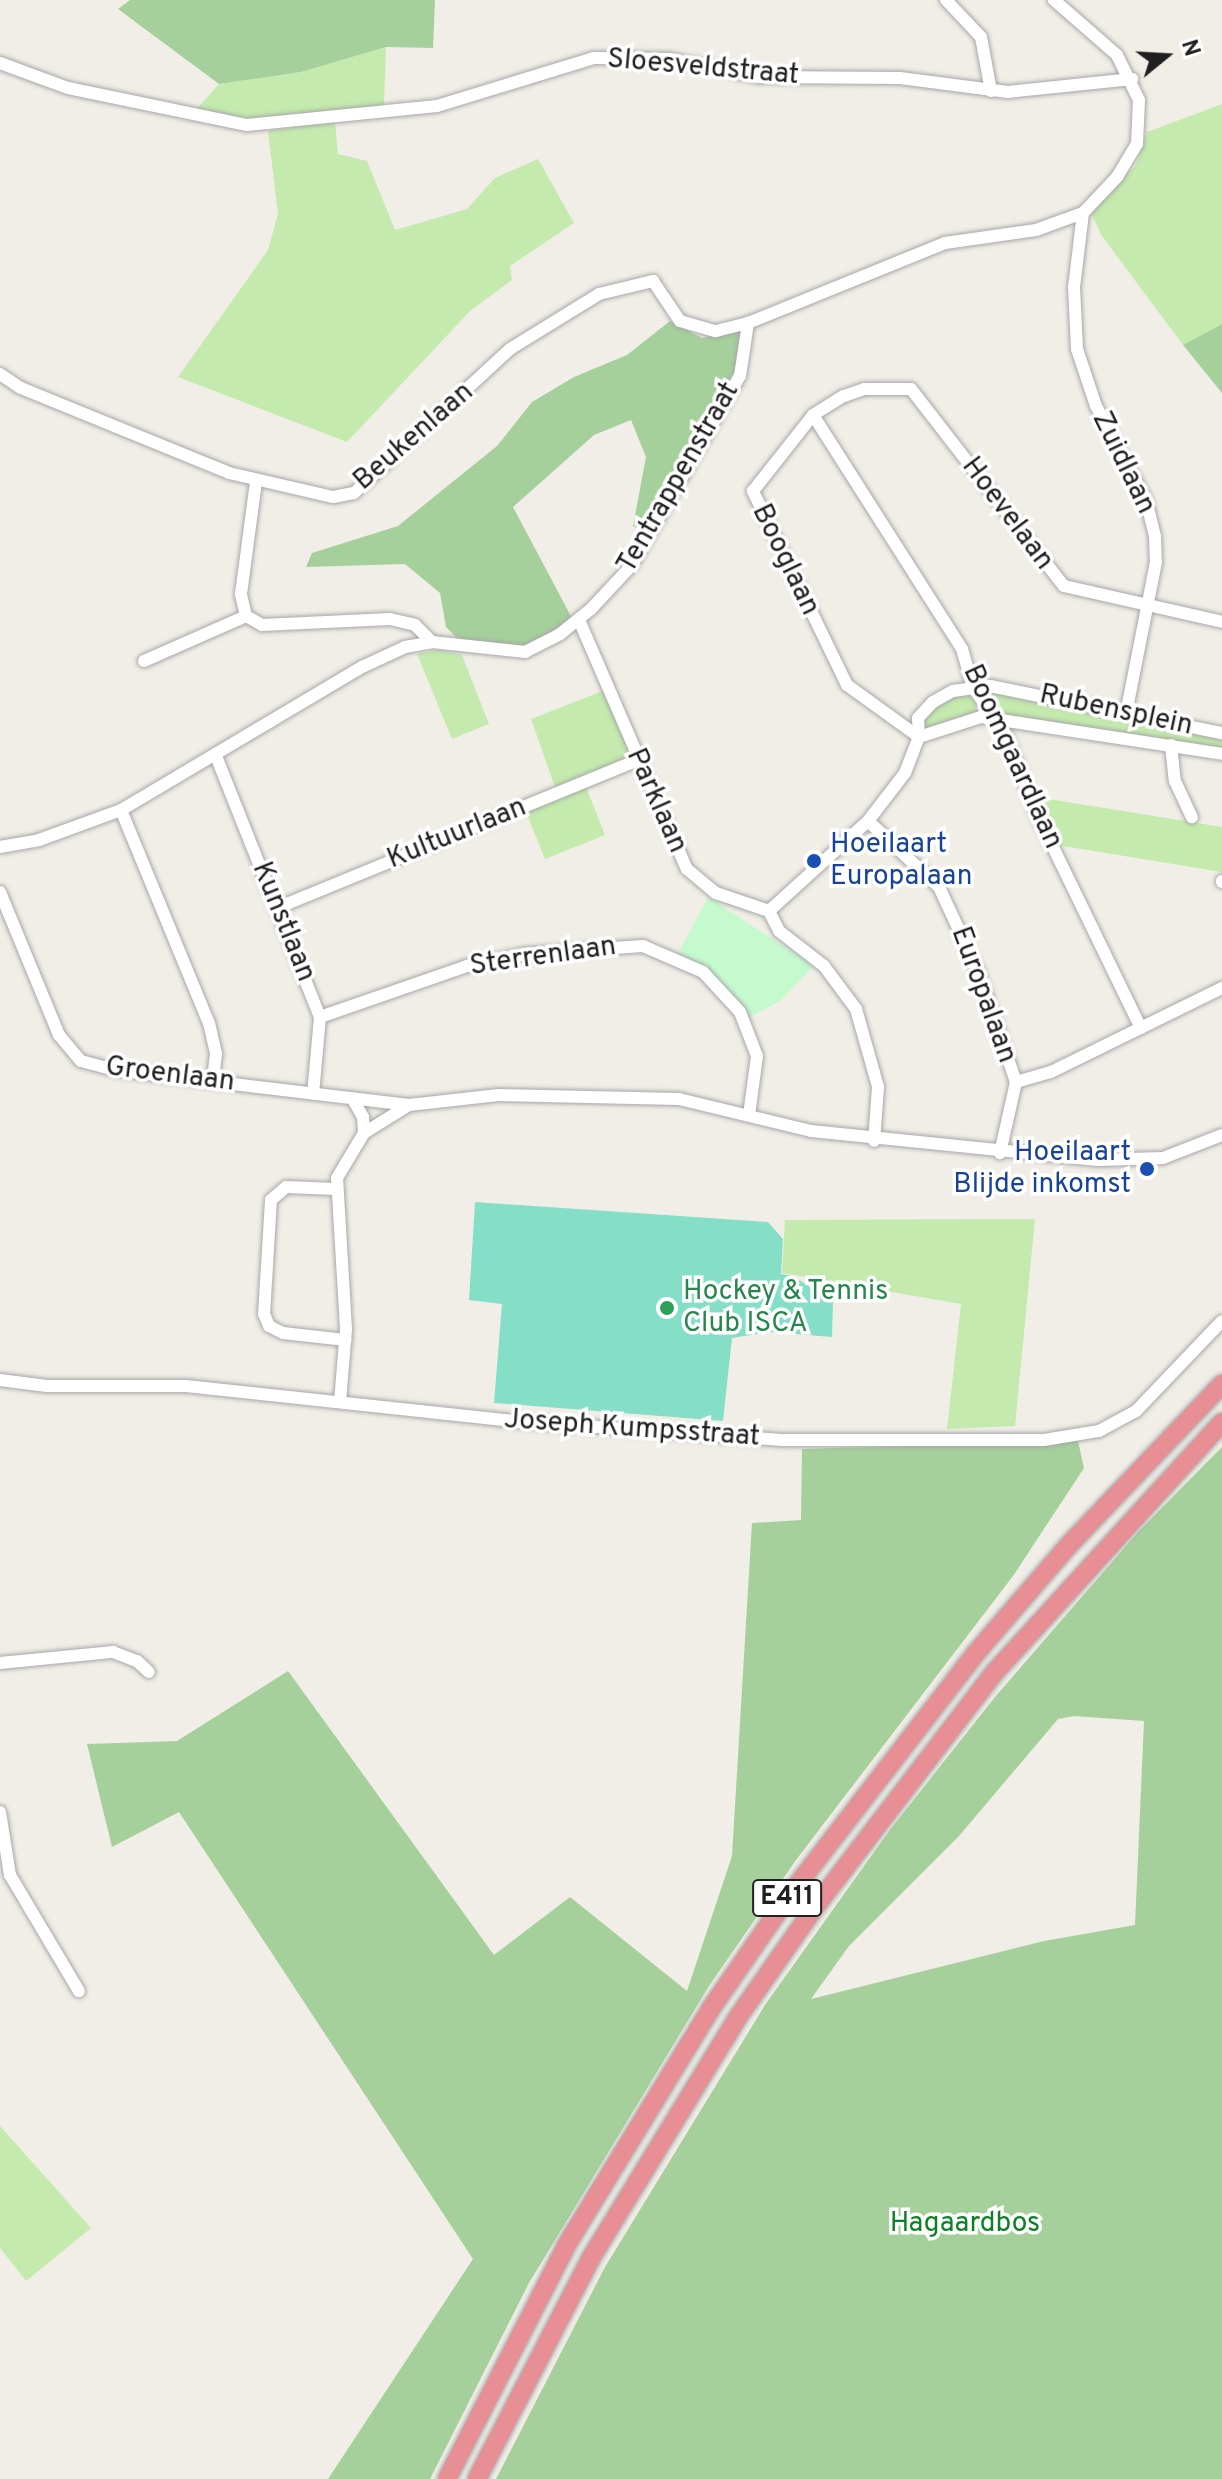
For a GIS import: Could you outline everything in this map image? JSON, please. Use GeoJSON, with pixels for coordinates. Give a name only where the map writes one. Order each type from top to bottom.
{"type":"FeatureCollection","features":[{"type":"Feature","properties":{"kind":"highway","name":"E411"},"geometry":{"type":"LineString","coordinates":[[447,2479],[566,2246],[712,2007],[788,1897],[975,1654],[1067,1547],[1222,1384]]}},
{"type":"Feature","properties":{"kind":"highway","name":"E411"},"geometry":{"type":"LineString","coordinates":[[477,2479],[599,2244],[736,2020],[812,1911],[994,1673],[1222,1422]]}},
{"type":"Feature","properties":{"kind":"street"},"geometry":{"type":"LineString","coordinates":[[946,0],[981,37],[991,91]]}},
{"type":"Feature","properties":{"kind":"street"},"geometry":{"type":"LineString","coordinates":[[748,323],[945,243],[1036,230],[1083,213],[1117,177],[1137,144],[1141,120],[1132,79],[1102,40],[1054,0]]}},
{"type":"Feature","properties":{"kind":"street","name":"Sloesveldstraat"},"geometry":{"type":"LineString","coordinates":[[0,63],[68,88],[247,125],[437,106],[594,58],[669,59],[760,77],[900,78],[991,91],[1037,92],[1132,79]]}},
{"type":"Feature","properties":{"kind":"street","name":"Zuidlaan"},"geometry":{"type":"LineString","coordinates":[[1083,213],[1074,287],[1077,349],[1096,406],[1152,518],[1156,562],[1126,713]]}},
{"type":"Feature","properties":{"kind":"street","name":"Beukenlaan"},"geometry":{"type":"LineString","coordinates":[[0,374],[21,388],[256,481],[333,497],[354,493],[522,340],[570,308],[629,283],[644,280],[659,285],[680,321],[694,329],[716,331],[748,323]]}},
{"type":"Feature","properties":{"kind":"street","name":"Tentrappenstraat"},"geometry":{"type":"LineString","coordinates":[[0,847],[56,835],[121,810],[383,655],[432,642],[525,652],[579,620],[617,584],[740,376],[748,323]]}},
{"type":"Feature","properties":{"kind":"street","name":"Booglaan"},"geometry":{"type":"LineString","coordinates":[[911,389],[864,389],[813,415],[758,482],[755,501],[847,685],[919,737]]}},
{"type":"Feature","properties":{"kind":"street","name":"Hoevelaan"},"geometry":{"type":"LineString","coordinates":[[911,389],[1064,586],[1222,622]]}},
{"type":"Feature","properties":{"kind":"street","name":"Boomgaardlaan"},"geometry":{"type":"LineString","coordinates":[[813,415],[962,649],[973,687],[997,718],[1036,812],[1141,1028]]}},
{"type":"Feature","properties":{"kind":"street"},"geometry":{"type":"LineString","coordinates":[[256,481],[241,594],[246,616],[262,625],[390,619],[415,625],[432,642]]}},
{"type":"Feature","properties":{"kind":"street"},"geometry":{"type":"LineString","coordinates":[[144,661],[246,616]]}},
{"type":"Feature","properties":{"kind":"street","name":"Parklaan"},"geometry":{"type":"LineString","coordinates":[[579,620],[637,760],[687,869],[716,893],[769,911]]}},
{"type":"Feature","properties":{"kind":"street","name":"Rubensplein"},"geometry":{"type":"LineString","coordinates":[[1222,733],[1006,688],[973,687],[942,696],[924,709],[915,727],[919,737],[970,718],[997,718],[1222,754]]}},
{"type":"Feature","properties":{"kind":"street"},"geometry":{"type":"LineString","coordinates":[[874,1141],[878,1087],[856,1009],[824,966],[779,931],[769,911],[868,821],[905,773],[919,737]]}},
{"type":"Feature","properties":{"kind":"street"},"geometry":{"type":"LineString","coordinates":[[1171,745],[1175,781],[1192,817]]}},
{"type":"Feature","properties":{"kind":"street","name":"Kunstlaan"},"geometry":{"type":"LineString","coordinates":[[216,756],[320,1017],[313,1094]]}},
{"type":"Feature","properties":{"kind":"street","name":"Kultuurlaan"},"geometry":{"type":"LineString","coordinates":[[277,908],[637,760]]}},
{"type":"Feature","properties":{"kind":"street"},"geometry":{"type":"LineString","coordinates":[[121,810],[209,1023],[216,1054],[213,1080]]}},
{"type":"Feature","properties":{"kind":"street","name":"Europalaan"},"geometry":{"type":"LineString","coordinates":[[868,821],[923,868],[945,898],[993,1010],[1016,1082],[1000,1153]]}},
{"type":"Feature","properties":{"kind":"street","name":"Groenlaan"},"geometry":{"type":"LineString","coordinates":[[0,892],[68,1050],[96,1067],[409,1105]]}},
{"type":"Feature","properties":{"kind":"street","name":"Sterrenlaan"},"geometry":{"type":"LineString","coordinates":[[320,1017],[467,966],[525,954],[643,946],[703,972],[740,1012],[757,1056],[749,1115]]}},
{"type":"Feature","properties":{"kind":"street"},"geometry":{"type":"LineString","coordinates":[[1016,1082],[1051,1072],[1222,988]]}},
{"type":"Feature","properties":{"kind":"street"},"geometry":{"type":"LineString","coordinates":[[340,1402],[346,1340],[335,1189],[364,1133],[409,1105],[498,1095],[706,1102],[749,1115],[874,1141],[1130,1161],[1195,1149],[1222,1135]]}},
{"type":"Feature","properties":{"kind":"street"},"geometry":{"type":"LineString","coordinates":[[352,1098],[363,1117],[364,1133]]}},
{"type":"Feature","properties":{"kind":"street"},"geometry":{"type":"LineString","coordinates":[[335,1189],[286,1187],[271,1200],[264,1314],[269,1326],[283,1333],[346,1340]]}},
{"type":"Feature","properties":{"kind":"street","name":"Joseph Kumpsstraat"},"geometry":{"type":"LineString","coordinates":[[0,1380],[47,1386],[186,1386],[782,1440],[1063,1439],[1099,1431],[1136,1411],[1222,1321]]}},
{"type":"Feature","properties":{"kind":"street"},"geometry":{"type":"LineString","coordinates":[[0,1663],[113,1652],[137,1661],[149,1672]]}},
{"type":"Feature","properties":{"kind":"street"},"geometry":{"type":"LineString","coordinates":[[0,1812],[10,1875],[79,1991]]}},
{"type":"Feature","properties":{"kind":"green space"},"geometry":{"type":"Polygon","coordinates":[[[130,0],[435,0],[433,48],[386,47],[301,72],[219,84],[118,9],[130,0]]]}},
{"type":"Feature","properties":{"kind":"green space"},"geometry":{"type":"Polygon","coordinates":[[[386,47],[384,106],[243,120],[195,111],[219,84],[301,72],[386,47]]]}},
{"type":"Feature","properties":{"kind":"green space"},"geometry":{"type":"Polygon","coordinates":[[[1222,104],[1222,324],[1183,345],[1102,236],[1091,213],[1136,165],[1147,132],[1222,104]]]}},
{"type":"Feature","properties":{"kind":"green space"},"geometry":{"type":"Polygon","coordinates":[[[335,121],[338,154],[367,161],[395,230],[467,209],[495,178],[538,159],[574,223],[510,266],[512,280],[470,311],[347,442],[178,377],[268,250],[278,214],[268,131],[335,121]]]}},
{"type":"Feature","properties":{"kind":"green space"},"geometry":{"type":"Polygon","coordinates":[[[670,321],[702,338],[742,329],[735,370],[644,531],[633,526],[646,457],[631,420],[594,435],[513,507],[573,620],[520,648],[461,642],[446,627],[440,593],[405,564],[306,567],[312,553],[398,526],[497,446],[532,402],[574,377],[627,355],[670,321]]]}},
{"type":"Feature","properties":{"kind":"green space"},"geometry":{"type":"Polygon","coordinates":[[[1222,324],[1222,393],[1183,345],[1222,324]]]}},
{"type":"Feature","properties":{"kind":"green space"},"geometry":{"type":"Polygon","coordinates":[[[438,650],[462,655],[489,724],[452,739],[417,654],[438,650]]]}},
{"type":"Feature","properties":{"kind":"green space"},"geometry":{"type":"Polygon","coordinates":[[[605,690],[631,756],[555,787],[531,719],[605,690]]]}},
{"type":"Feature","properties":{"kind":"green space"},"geometry":{"type":"Polygon","coordinates":[[[995,690],[1222,737],[1222,750],[1003,714],[988,698],[995,690]]]}},
{"type":"Feature","properties":{"kind":"green space"},"geometry":{"type":"Polygon","coordinates":[[[972,696],[978,712],[928,731],[923,724],[926,714],[951,697],[972,696]]]}},
{"type":"Feature","properties":{"kind":"green space"},"geometry":{"type":"Polygon","coordinates":[[[586,787],[605,835],[545,859],[526,812],[586,787]]]}},
{"type":"Feature","properties":{"kind":"green space"},"geometry":{"type":"Polygon","coordinates":[[[1036,797],[1222,827],[1222,872],[1057,845],[1036,797]]]}},
{"type":"Feature","properties":{"kind":"green space"},"geometry":{"type":"Polygon","coordinates":[[[708,897],[814,966],[781,1000],[749,1018],[721,980],[678,953],[708,897]]]}},
{"type":"Feature","properties":{"kind":"green space","name":"Hockey & Tennis Club ISCA"},"geometry":{"type":"Polygon","coordinates":[[[475,1202],[768,1222],[783,1239],[781,1274],[793,1276],[833,1302],[832,1337],[771,1332],[732,1338],[723,1421],[494,1403],[502,1304],[469,1300],[475,1202]]]}},
{"type":"Feature","properties":{"kind":"green space"},"geometry":{"type":"Polygon","coordinates":[[[1035,1219],[1015,1426],[947,1429],[961,1304],[782,1273],[785,1220],[1035,1219]]]}},
{"type":"Feature","properties":{"kind":"green space"},"geometry":{"type":"Polygon","coordinates":[[[1078,1441],[1084,1468],[1013,1576],[796,1860],[709,1986],[529,2283],[430,2479],[328,2479],[473,2259],[179,1812],[112,1847],[87,1744],[177,1741],[288,1671],[494,1955],[570,1897],[687,1991],[732,1856],[752,1523],[801,1520],[802,1449],[1078,1441]]]}},
{"type":"Feature","properties":{"kind":"green space","name":"Hagaardbos"},"geometry":{"type":"Polygon","coordinates":[[[1222,1447],[1222,2479],[496,2479],[605,2267],[765,2005],[889,1831],[995,1697],[1138,1532],[1222,1447]],[[1074,1716],[1058,1719],[959,1836],[849,1946],[811,1999],[1044,1941],[1135,1925],[1144,1721],[1074,1716]]]}},
{"type":"Feature","properties":{"kind":"green space"},"geometry":{"type":"Polygon","coordinates":[[[0,2126],[91,2228],[26,2281],[0,2248],[0,2126]]]}},
{"type":"Feature","properties":{"kind":"place","name":"Hoeilaart Europalaan"},"geometry":{"type":"Point","coordinates":[814,861]}},
{"type":"Feature","properties":{"kind":"place","name":"Hoeilaart Blijde inkomst"},"geometry":{"type":"Point","coordinates":[1147,1169]}},
{"type":"Feature","properties":{"kind":"place","name":"Hockey & Tennis Club ISCA"},"geometry":{"type":"Point","coordinates":[667,1308]}}]}
